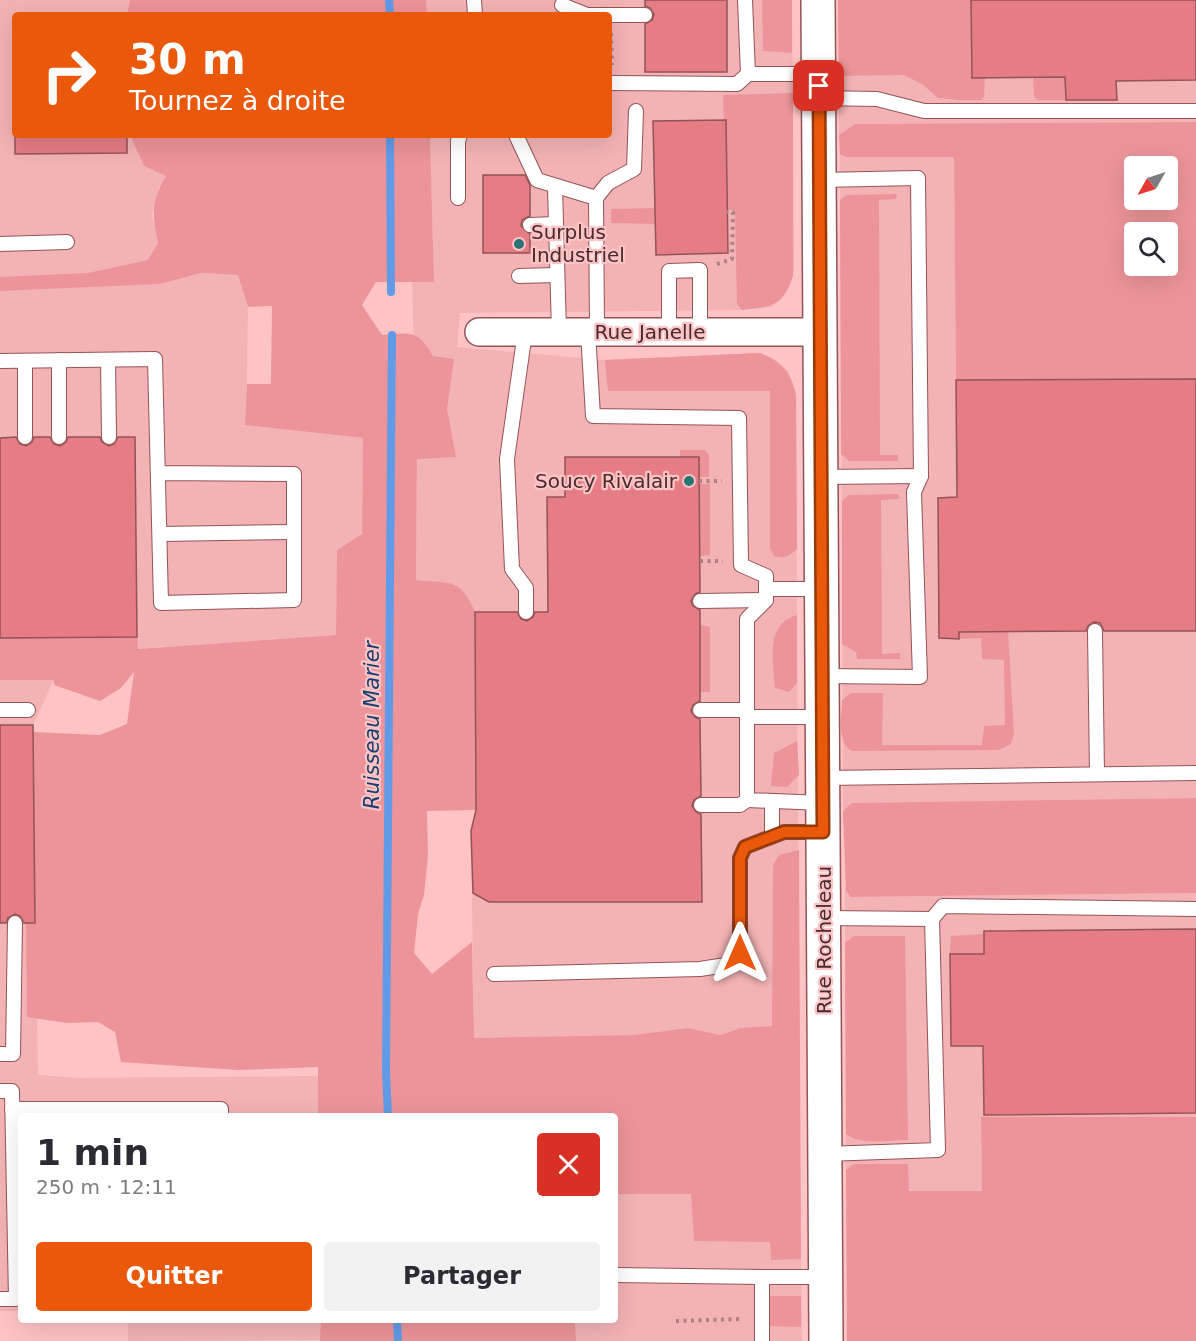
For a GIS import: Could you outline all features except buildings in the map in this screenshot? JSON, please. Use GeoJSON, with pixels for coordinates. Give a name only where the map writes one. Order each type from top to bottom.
{"type":"FeatureCollection","features":[{"type":"Feature","properties":{"kind":"street","name":"Rue Rocheleau"},"geometry":{"type":"LineString","coordinates":[[818,0],[826,1341]]}},
{"type":"Feature","properties":{"kind":"street","name":"Rue Janelle"},"geometry":{"type":"LineString","coordinates":[[479,332],[820,332]]}},
{"type":"Feature","properties":{"kind":"lane"},"geometry":{"type":"LineString","coordinates":[[612,83],[737,84],[748,74],[746,0]]}},
{"type":"Feature","properties":{"kind":"lane"},"geometry":{"type":"LineString","coordinates":[[612,15],[645,15]]}},
{"type":"Feature","properties":{"kind":"lane"},"geometry":{"type":"LineString","coordinates":[[748,74],[819,86],[911,109],[1196,111]]}},
{"type":"Feature","properties":{"kind":"lane"},"geometry":{"type":"LineString","coordinates":[[636,111],[634,169],[608,183],[596,198],[592,332],[593,416],[739,418],[741,565],[766,576],[766,594],[747,619],[747,800]]}},
{"type":"Feature","properties":{"kind":"lane"},"geometry":{"type":"LineString","coordinates":[[458,198],[459,138]]}},
{"type":"Feature","properties":{"kind":"lane"},"geometry":{"type":"LineString","coordinates":[[517,138],[537,180],[596,198]]}},
{"type":"Feature","properties":{"kind":"lane"},"geometry":{"type":"LineString","coordinates":[[820,180],[918,178],[921,476],[914,492],[920,676],[822,676]]}},
{"type":"Feature","properties":{"kind":"lane"},"geometry":{"type":"LineString","coordinates":[[555,187],[559,332]]}},
{"type":"Feature","properties":{"kind":"lane"},"geometry":{"type":"LineString","coordinates":[[530,225],[556,224]]}},
{"type":"Feature","properties":{"kind":"lane"},"geometry":{"type":"LineString","coordinates":[[0,244],[66,242]]}},
{"type":"Feature","properties":{"kind":"lane"},"geometry":{"type":"LineString","coordinates":[[669,332],[669,271],[700,270],[700,332]]}},
{"type":"Feature","properties":{"kind":"lane"},"geometry":{"type":"LineString","coordinates":[[519,276],[556,275]]}},
{"type":"Feature","properties":{"kind":"lane"},"geometry":{"type":"LineString","coordinates":[[525,332],[507,459],[512,568],[526,588],[526,612]]}},
{"type":"Feature","properties":{"kind":"lane"},"geometry":{"type":"LineString","coordinates":[[0,361],[155,359],[158,474],[162,603],[294,600],[294,474],[158,474]]}},
{"type":"Feature","properties":{"kind":"lane"},"geometry":{"type":"LineString","coordinates":[[59,360],[59,437]]}},
{"type":"Feature","properties":{"kind":"lane"},"geometry":{"type":"LineString","coordinates":[[108,360],[109,437]]}},
{"type":"Feature","properties":{"kind":"lane"},"geometry":{"type":"LineString","coordinates":[[25,361],[25,437]]}},
{"type":"Feature","properties":{"kind":"lane"},"geometry":{"type":"LineString","coordinates":[[822,477],[921,476]]}},
{"type":"Feature","properties":{"kind":"lane"},"geometry":{"type":"LineString","coordinates":[[160,534],[294,532]]}},
{"type":"Feature","properties":{"kind":"lane"},"geometry":{"type":"LineString","coordinates":[[700,601],[822,588]]}},
{"type":"Feature","properties":{"kind":"lane"},"geometry":{"type":"LineString","coordinates":[[1095,631],[1097,774]]}},
{"type":"Feature","properties":{"kind":"lane"},"geometry":{"type":"LineString","coordinates":[[0,710],[28,710]]}},
{"type":"Feature","properties":{"kind":"lane"},"geometry":{"type":"LineString","coordinates":[[700,710],[823,717]]}},
{"type":"Feature","properties":{"kind":"lane"},"geometry":{"type":"LineString","coordinates":[[701,805],[740,805],[747,800],[823,804],[1097,774],[1196,773]]}},
{"type":"Feature","properties":{"kind":"lane"},"geometry":{"type":"LineString","coordinates":[[772,801],[772,835]]}},
{"type":"Feature","properties":{"kind":"lane"},"geometry":{"type":"LineString","coordinates":[[494,974],[700,969],[732,964],[739,959],[740,953],[741,852],[745,847],[772,835],[823,804]]}},
{"type":"Feature","properties":{"kind":"lane"},"geometry":{"type":"LineString","coordinates":[[825,1154],[938,1150],[932,919],[943,906],[1196,909]]}},
{"type":"Feature","properties":{"kind":"lane"},"geometry":{"type":"LineString","coordinates":[[824,918],[932,919]]}},
{"type":"Feature","properties":{"kind":"lane"},"geometry":{"type":"LineString","coordinates":[[0,1054],[13,1054],[15,923]]}},
{"type":"Feature","properties":{"kind":"lane"},"geometry":{"type":"LineString","coordinates":[[0,1091],[12,1091],[18,1210],[16,1299],[0,1299]]}},
{"type":"Feature","properties":{"kind":"lane"},"geometry":{"type":"LineString","coordinates":[[12,1109],[221,1109],[221,1113]]}},
{"type":"Feature","properties":{"kind":"lane"},"geometry":{"type":"LineString","coordinates":[[618,1275],[826,1277]]}},
{"type":"Feature","properties":{"kind":"lane"},"geometry":{"type":"LineString","coordinates":[[762,1277],[762,1341]]}},
{"type":"Feature","properties":{"kind":"path"},"geometry":{"type":"LineString","coordinates":[[727,212],[733,212],[733,249]]}},
{"type":"Feature","properties":{"kind":"path"},"geometry":{"type":"LineString","coordinates":[[699,481],[710,481]]}},
{"type":"Feature","properties":{"kind":"path"},"geometry":{"type":"LineString","coordinates":[[700,561],[711,561]]}},
{"type":"Feature","properties":{"kind":"path"},"geometry":{"type":"LineString","coordinates":[[676,1321],[752,1319]]}},
{"type":"Feature","properties":{"kind":"shaded area"},"geometry":{"type":"Polygon","coordinates":[[[0,0],[130,0],[128,12],[12,12],[12,138],[131,138],[144,166],[167,176],[159,188],[152,214],[158,243],[148,260],[159,283],[201,273],[238,275],[248,307],[246,425],[363,438],[362,535],[337,550],[336,635],[138,649],[54,680],[33,725],[38,1075],[81,1078],[318,1076],[318,1113],[18,1113],[18,1311],[0,1311],[0,0]]]}},
{"type":"Feature","properties":{"kind":"shaded area"},"geometry":{"type":"Polygon","coordinates":[[[130,0],[426,0],[427,12],[128,12],[130,0]]]}},
{"type":"Feature","properties":{"kind":"shaded area"},"geometry":{"type":"Polygon","coordinates":[[[426,0],[792,0],[794,269],[789,288],[781,300],[771,307],[742,310],[460,313],[457,347],[605,360],[760,353],[774,359],[788,371],[796,395],[799,1027],[740,1028],[721,1035],[688,1028],[634,1035],[474,1038],[471,831],[476,809],[416,581],[417,459],[412,282],[434,282],[430,138],[612,138],[612,12],[427,12],[426,0]]]}},
{"type":"Feature","properties":{"kind":"shaded area"},"geometry":{"type":"Polygon","coordinates":[[[762,0],[792,0],[792,53],[763,51],[762,0]]]}},
{"type":"Feature","properties":{"kind":"shaded area"},"geometry":{"type":"Polygon","coordinates":[[[838,0],[1196,0],[1196,122],[855,124],[839,135],[838,0]]]}},
{"type":"Feature","properties":{"kind":"shaded area"},"geometry":{"type":"Polygon","coordinates":[[[838,0],[971,0],[985,78],[984,97],[981,100],[938,98],[922,84],[904,75],[839,76],[838,0]]]}},
{"type":"Feature","properties":{"kind":"shaded area"},"geometry":{"type":"Polygon","coordinates":[[[1033,77],[1065,77],[1066,100],[1037,100],[1034,96],[1033,77]]]}},
{"type":"Feature","properties":{"kind":"shaded area"},"geometry":{"type":"Polygon","coordinates":[[[793,93],[793,276],[785,294],[775,303],[761,308],[742,310],[737,304],[735,210],[727,210],[723,95],[793,93]]]}},
{"type":"Feature","properties":{"kind":"shaded area"},"geometry":{"type":"Polygon","coordinates":[[[1196,122],[1196,379],[956,380],[954,157],[846,157],[840,154],[839,135],[855,124],[1196,122]]]}},
{"type":"Feature","properties":{"kind":"shaded area"},"geometry":{"type":"Polygon","coordinates":[[[131,138],[430,138],[434,282],[376,282],[362,305],[382,335],[412,335],[422,341],[433,356],[454,359],[447,409],[456,457],[417,459],[416,580],[453,584],[464,593],[475,612],[476,810],[427,811],[428,856],[414,953],[432,974],[472,942],[474,1038],[634,1035],[688,1028],[721,1035],[740,1028],[772,1026],[773,865],[779,855],[799,850],[801,1259],[771,1260],[770,1242],[694,1241],[691,1194],[618,1194],[618,1113],[318,1113],[318,1067],[238,1070],[121,1062],[115,1032],[98,1022],[67,1023],[27,1017],[26,923],[33,732],[100,735],[127,724],[134,672],[121,688],[100,701],[54,685],[54,680],[0,680],[0,638],[137,637],[138,649],[336,635],[337,550],[362,534],[363,438],[245,425],[247,384],[271,384],[272,306],[248,307],[238,275],[201,273],[159,284],[0,291],[0,277],[88,273],[148,260],[158,243],[154,208],[166,176],[144,166],[131,138]]]}},
{"type":"Feature","properties":{"kind":"shaded area"},"geometry":{"type":"Polygon","coordinates":[[[840,154],[855,157],[954,157],[956,380],[1196,379],[1196,798],[853,803],[843,811],[840,154]]]}},
{"type":"Feature","properties":{"kind":"shaded area"},"geometry":{"type":"Polygon","coordinates":[[[897,194],[896,199],[879,200],[880,455],[898,455],[898,461],[849,461],[841,454],[840,200],[847,195],[897,194]]]}},
{"type":"Feature","properties":{"kind":"shaded area"},"geometry":{"type":"Polygon","coordinates":[[[655,208],[655,224],[611,223],[611,209],[655,208]]]}},
{"type":"Feature","properties":{"kind":"shaded area"},"geometry":{"type":"Polygon","coordinates":[[[760,353],[780,364],[788,374],[796,395],[797,549],[784,557],[774,556],[770,548],[770,391],[608,391],[605,360],[760,353]]]}},
{"type":"Feature","properties":{"kind":"shaded area"},"geometry":{"type":"Polygon","coordinates":[[[680,450],[705,450],[709,455],[709,477],[699,477],[680,457],[680,450]]]}},
{"type":"Feature","properties":{"kind":"shaded area"},"geometry":{"type":"Polygon","coordinates":[[[699,484],[710,484],[710,555],[700,556],[699,484]]]}},
{"type":"Feature","properties":{"kind":"shaded area"},"geometry":{"type":"Polygon","coordinates":[[[899,494],[899,499],[881,500],[882,654],[900,653],[900,659],[857,659],[856,652],[842,644],[842,501],[849,495],[899,494]]]}},
{"type":"Feature","properties":{"kind":"shaded area"},"geometry":{"type":"Polygon","coordinates":[[[797,615],[797,683],[789,692],[775,688],[773,645],[780,627],[797,615]]]}},
{"type":"Feature","properties":{"kind":"shaded area"},"geometry":{"type":"Polygon","coordinates":[[[700,625],[710,627],[710,692],[700,692],[700,625]]]}},
{"type":"Feature","properties":{"kind":"shaded area"},"geometry":{"type":"Polygon","coordinates":[[[959,632],[1008,632],[1014,734],[1011,744],[999,750],[852,751],[847,747],[841,728],[842,700],[851,693],[883,693],[882,745],[982,745],[984,726],[1005,725],[1004,660],[982,659],[981,638],[959,639],[959,632]]]}},
{"type":"Feature","properties":{"kind":"shaded area"},"geometry":{"type":"Polygon","coordinates":[[[797,741],[799,775],[787,787],[771,786],[774,753],[797,741]]]}},
{"type":"Feature","properties":{"kind":"shaded area"},"geometry":{"type":"Polygon","coordinates":[[[1196,798],[1196,893],[851,897],[846,891],[843,811],[852,803],[1196,798]]]}},
{"type":"Feature","properties":{"kind":"shaded area"},"geometry":{"type":"Polygon","coordinates":[[[845,884],[846,891],[851,897],[1196,893],[1196,1117],[981,1117],[982,1191],[846,1192],[845,884]]]}},
{"type":"Feature","properties":{"kind":"shaded area"},"geometry":{"type":"Polygon","coordinates":[[[984,934],[984,954],[950,954],[951,936],[984,934]]]}},
{"type":"Feature","properties":{"kind":"shaded area"},"geometry":{"type":"Polygon","coordinates":[[[854,936],[905,936],[908,1140],[867,1141],[852,1138],[846,1134],[845,943],[854,936]]]}},
{"type":"Feature","properties":{"kind":"shaded area"},"geometry":{"type":"Polygon","coordinates":[[[981,1117],[1196,1117],[1196,1341],[847,1341],[846,1170],[854,1164],[908,1164],[909,1191],[982,1191],[981,1117]]]}},
{"type":"Feature","properties":{"kind":"shaded area"},"geometry":{"type":"Polygon","coordinates":[[[618,1194],[800,1194],[802,1341],[524,1341],[523,1323],[618,1323],[618,1194]]]}},
{"type":"Feature","properties":{"kind":"shaded area"},"geometry":{"type":"Polygon","coordinates":[[[770,1296],[801,1296],[801,1327],[769,1326],[770,1296]]]}},
{"type":"Feature","properties":{"kind":"shaded area"},"geometry":{"type":"Polygon","coordinates":[[[128,1323],[321,1323],[321,1340],[128,1341],[128,1323]]]}},
{"type":"Feature","properties":{"kind":"shaded area"},"geometry":{"type":"Polygon","coordinates":[[[321,1323],[574,1323],[576,1341],[320,1341],[321,1323]]]}},
{"type":"Feature","properties":{"kind":"waterway","name":"Ruisseau Marier"},"geometry":{"type":"LineString","coordinates":[[389,0],[390,12]]}},
{"type":"Feature","properties":{"kind":"waterway","name":"Ruisseau Marier"},"geometry":{"type":"LineString","coordinates":[[390,138],[391,292]]}},
{"type":"Feature","properties":{"kind":"waterway","name":"Ruisseau Marier"},"geometry":{"type":"LineString","coordinates":[[388,1113],[386,1072],[392,335]]}},
{"type":"Feature","properties":{"kind":"waterway","name":"Ruisseau Marier"},"geometry":{"type":"LineString","coordinates":[[397,1323],[398,1341]]}},
{"type":"Feature","properties":{"kind":"place","name":"Surplus Industriel"},"geometry":{"type":"Point","coordinates":[519,244]}},
{"type":"Feature","properties":{"kind":"place","name":"Soucy Rivalair"},"geometry":{"type":"Point","coordinates":[689,481]}},
{"type":"Feature","properties":{"kind":"route"},"geometry":{"type":"LineString","coordinates":[[740,953],[741,852],[745,847],[784,832],[823,832],[819,86]]}}]}
